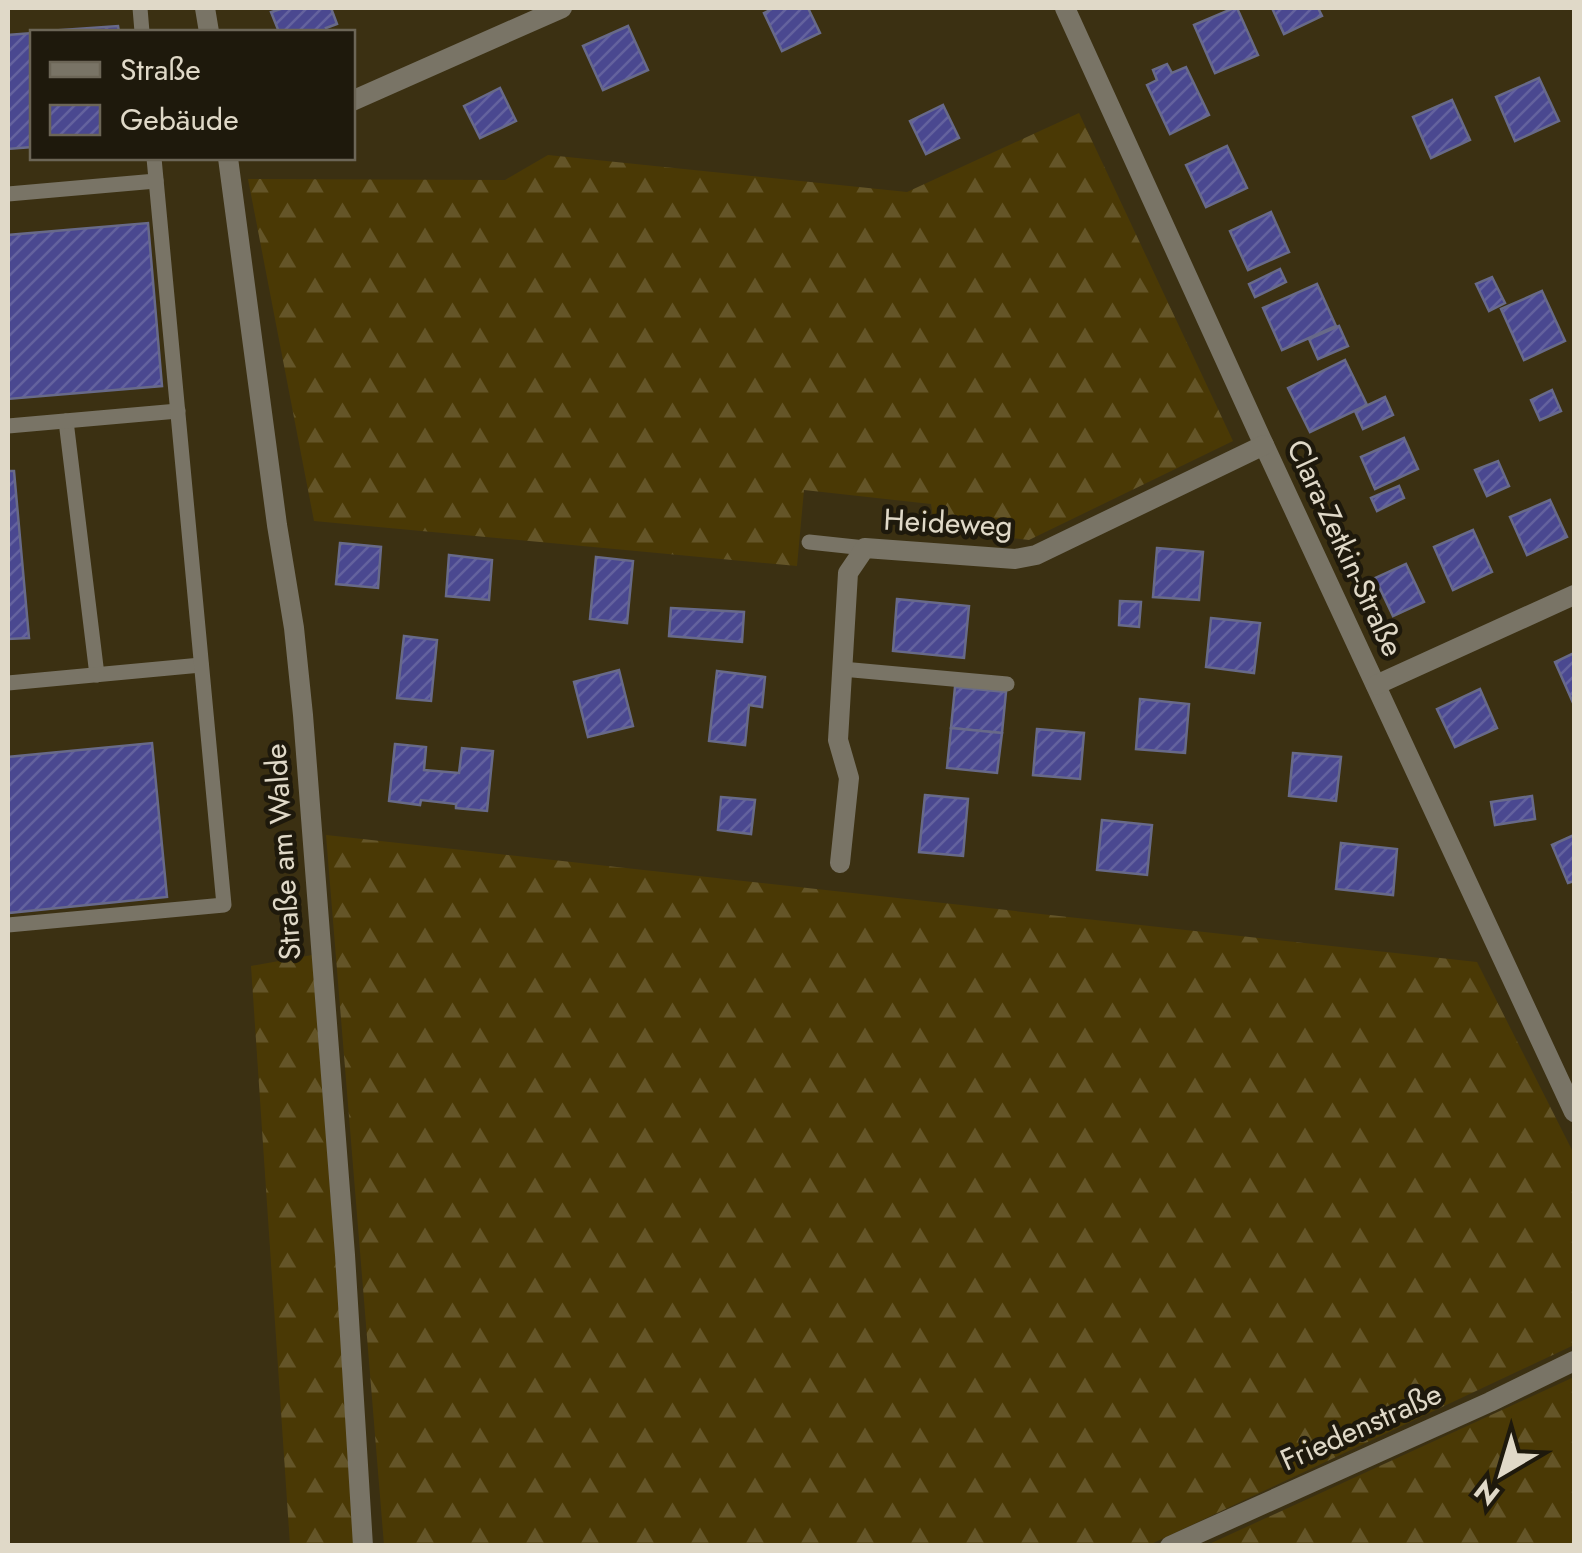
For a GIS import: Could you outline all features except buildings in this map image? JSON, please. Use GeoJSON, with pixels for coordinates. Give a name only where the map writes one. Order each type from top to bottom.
{"type":"FeatureCollection","features":[{"type":"Feature","properties":{"kind":"street"},"geometry":{"type":"LineString","coordinates":[[355,100],[562,8]]}},
{"type":"Feature","properties":{"kind":"street","name":"Clara-Zetkin-Straße"},"geometry":{"type":"LineString","coordinates":[[1064,8],[1574,1112]]}},
{"type":"Feature","properties":{"kind":"street","name":"Straße am Walde"},"geometry":{"type":"LineString","coordinates":[[228,160],[300,680],[342,1218],[362,1546]]}},
{"type":"Feature","properties":{"kind":"street","name":"Heideweg"},"geometry":{"type":"LineString","coordinates":[[840,863],[849,778],[838,740],[848,573],[865,548],[1015,559],[1036,554],[1264,445]]}},
{"type":"Feature","properties":{"kind":"street"},"geometry":{"type":"LineString","coordinates":[[1376,685],[1574,595]]}},
{"type":"Feature","properties":{"kind":"street","name":"Friedenstraße"},"geometry":{"type":"LineString","coordinates":[[1170,1546],[1574,1361]]}},
{"type":"Feature","properties":{"kind":"lane"},"geometry":{"type":"LineString","coordinates":[[8,925],[224,906],[154,160]]}},
{"type":"Feature","properties":{"kind":"lane"},"geometry":{"type":"LineString","coordinates":[[8,194],[156,181]]}},
{"type":"Feature","properties":{"kind":"lane"},"geometry":{"type":"LineString","coordinates":[[8,426],[178,411]]}},
{"type":"Feature","properties":{"kind":"lane"},"geometry":{"type":"LineString","coordinates":[[66,421],[97,674]]}},
{"type":"Feature","properties":{"kind":"lane"},"geometry":{"type":"LineString","coordinates":[[809,542],[865,548]]}},
{"type":"Feature","properties":{"kind":"lane"},"geometry":{"type":"LineString","coordinates":[[8,682],[201,665]]}},
{"type":"Feature","properties":{"kind":"lane"},"geometry":{"type":"LineString","coordinates":[[842,670],[1007,684]]}},
{"type":"Feature","properties":{"kind":"green space"},"geometry":{"type":"Polygon","coordinates":[[[1079,113],[1233,441],[1029,540],[935,530],[931,504],[804,490],[797,566],[314,521],[248,179],[505,180],[548,155],[907,192],[1079,113]]]}},
{"type":"Feature","properties":{"kind":"green space"},"geometry":{"type":"Polygon","coordinates":[[[326,835],[1477,962],[1574,1154],[1574,1345],[1149,1545],[384,1545],[326,835]]]}},
{"type":"Feature","properties":{"kind":"green space"},"geometry":{"type":"Polygon","coordinates":[[[312,955],[358,1545],[290,1545],[251,966],[312,955]]]}},
{"type":"Feature","properties":{"kind":"green space"},"geometry":{"type":"Polygon","coordinates":[[[1574,1377],[1574,1545],[1207,1545],[1574,1377]]]}}]}
